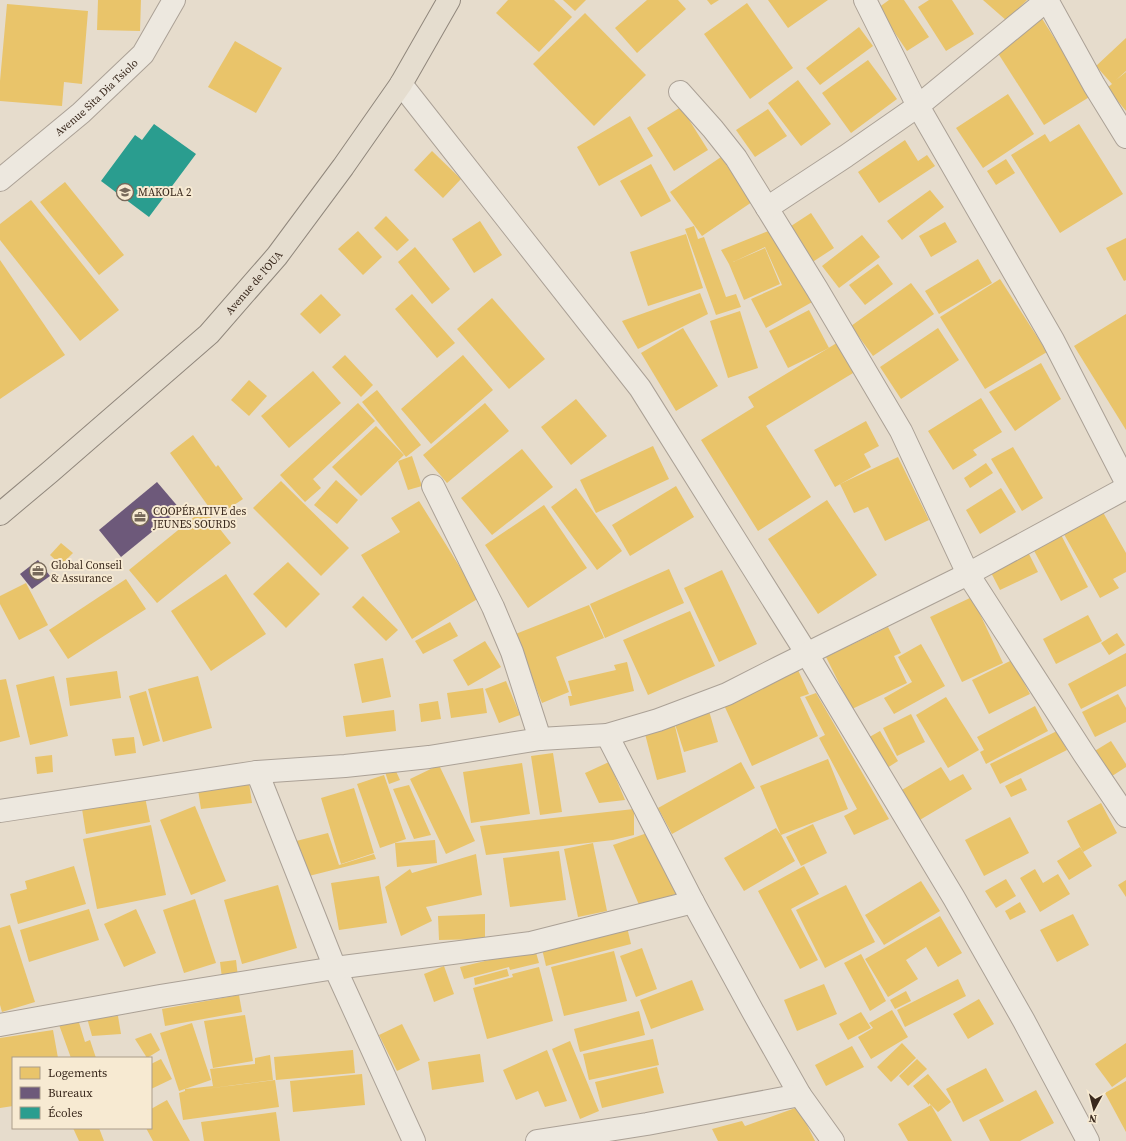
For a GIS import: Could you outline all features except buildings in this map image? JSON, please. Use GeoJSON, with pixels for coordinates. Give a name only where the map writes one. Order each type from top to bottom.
{"type":"FeatureCollection","features":[{"type":"Feature","properties":{"kind":"main road","name":"Avenue de l'OUA"},"geometry":{"type":"LineString","coordinates":[[0,514],[209,334],[277,256],[343,167],[401,84],[449,0]]}},
{"type":"Feature","properties":{"kind":"street","name":"Avenue Sita Dia Tsiolo"},"geometry":{"type":"LineString","coordinates":[[0,180],[81,113],[142,54],[174,0]]}},
{"type":"Feature","properties":{"kind":"street"},"geometry":{"type":"LineString","coordinates":[[865,0],[918,106],[1053,340],[1126,482]]}},
{"type":"Feature","properties":{"kind":"street"},"geometry":{"type":"LineString","coordinates":[[767,208],[918,106],[1047,0],[1094,85],[1126,136]]}},
{"type":"Feature","properties":{"kind":"street"},"geometry":{"type":"LineString","coordinates":[[401,84],[640,388],[807,654],[954,898],[1024,1022],[1088,1141]]}},
{"type":"Feature","properties":{"kind":"street"},"geometry":{"type":"LineString","coordinates":[[680,92],[713,129],[736,158],[817,289],[901,431],[968,574],[1084,754],[1126,816]]}},
{"type":"Feature","properties":{"kind":"street"},"geometry":{"type":"LineString","coordinates":[[432,486],[493,607],[512,652],[540,739]]}},
{"type":"Feature","properties":{"kind":"street"},"geometry":{"type":"LineString","coordinates":[[0,811],[257,772],[345,766],[429,757],[540,739],[607,734],[658,720],[727,694],[968,574],[1126,488]]}},
{"type":"Feature","properties":{"kind":"street"},"geometry":{"type":"LineString","coordinates":[[607,734],[692,902],[800,1095],[833,1141]]}},
{"type":"Feature","properties":{"kind":"street"},"geometry":{"type":"LineString","coordinates":[[257,772],[335,968],[414,1141]]}},
{"type":"Feature","properties":{"kind":"street"},"geometry":{"type":"LineString","coordinates":[[0,1025],[160,996],[335,968],[531,943],[692,902]]}},
{"type":"Feature","properties":{"kind":"street"},"geometry":{"type":"LineString","coordinates":[[537,1141],[647,1124],[800,1095]]}},
{"type":"Feature","properties":{"kind":"place","name":"MAKOLA 2"},"geometry":{"type":"Point","coordinates":[125,192]}},
{"type":"Feature","properties":{"kind":"place","name":"COOPÉRATIVE des JEUNES SOURDS"},"geometry":{"type":"Point","coordinates":[140,517]}},
{"type":"Feature","properties":{"kind":"place","name":"Global Conseil & Assurance"},"geometry":{"type":"Point","coordinates":[38,571]}}]}
